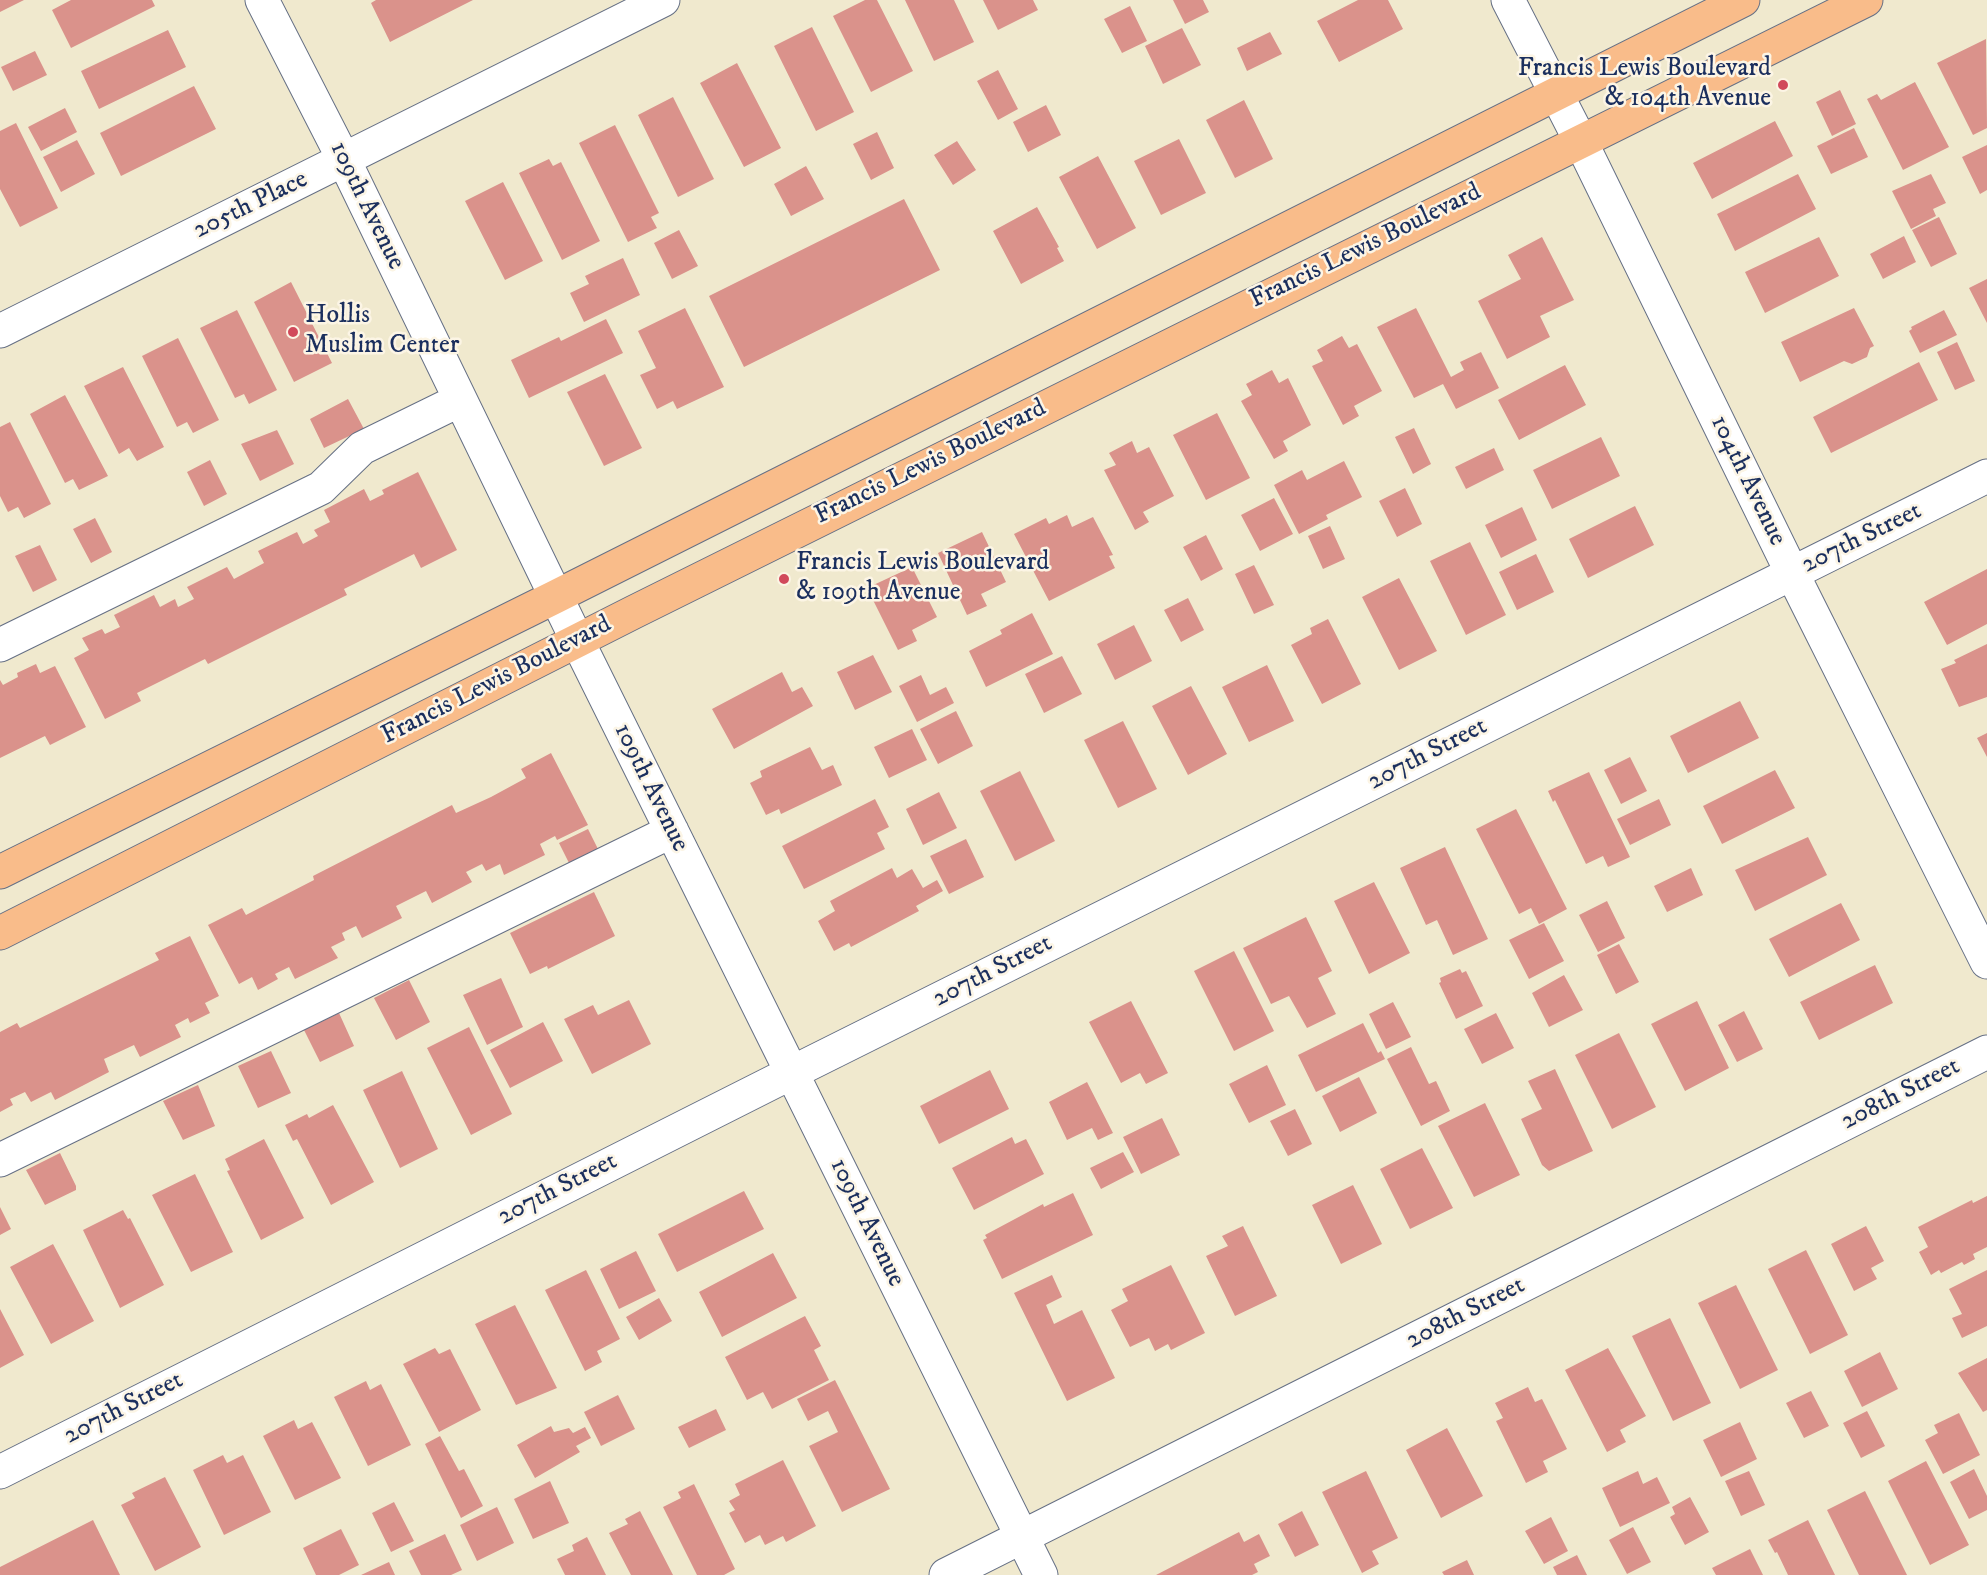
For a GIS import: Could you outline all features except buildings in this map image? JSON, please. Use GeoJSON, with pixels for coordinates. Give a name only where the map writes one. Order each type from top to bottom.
{"type":"FeatureCollection","features":[{"type":"Feature","properties":{"kind":"main road","name":"Francis Lewis Boulevard"},"geometry":{"type":"LineString","coordinates":[[0,872],[555,597],[1743,0]]}},
{"type":"Feature","properties":{"kind":"main road","name":"Francis Lewis Boulevard"},"geometry":{"type":"LineString","coordinates":[[0,933],[577,640],[1866,0]]}},
{"type":"Feature","properties":{"kind":"street","name":"109th Avenue"},"geometry":{"type":"LineString","coordinates":[[262,0],[344,160],[555,597],[1041,1575]]}},
{"type":"Feature","properties":{"kind":"street","name":"205th Place"},"geometry":{"type":"LineString","coordinates":[[0,331],[663,0]]}},
{"type":"Feature","properties":{"kind":"street","name":"104th Avenue"},"geometry":{"type":"LineString","coordinates":[[1508,0],[1580,140],[1792,573],[1987,962]]}},
{"type":"Feature","properties":{"kind":"street"},"geometry":{"type":"LineString","coordinates":[[0,645],[312,493],[321,488],[362,448],[460,400]]}},
{"type":"Feature","properties":{"kind":"street","name":"207th Street"},"geometry":{"type":"LineString","coordinates":[[0,1472],[791,1073],[1987,476]]}},
{"type":"Feature","properties":{"kind":"street"},"geometry":{"type":"LineString","coordinates":[[0,1160],[672,831]]}},
{"type":"Feature","properties":{"kind":"street","name":"208th Street"},"geometry":{"type":"LineString","coordinates":[[946,1575],[1987,1052]]}},
{"type":"Feature","properties":{"kind":"place","name":"Francis Lewis Boulevard & 104th Avenue"},"geometry":{"type":"Point","coordinates":[1783,85]}},
{"type":"Feature","properties":{"kind":"place","name":"Hollis Muslim Center"},"geometry":{"type":"Point","coordinates":[293,332]}},
{"type":"Feature","properties":{"kind":"place","name":"Francis Lewis Boulevard & 109th Avenue"},"geometry":{"type":"Point","coordinates":[784,579]}}]}
